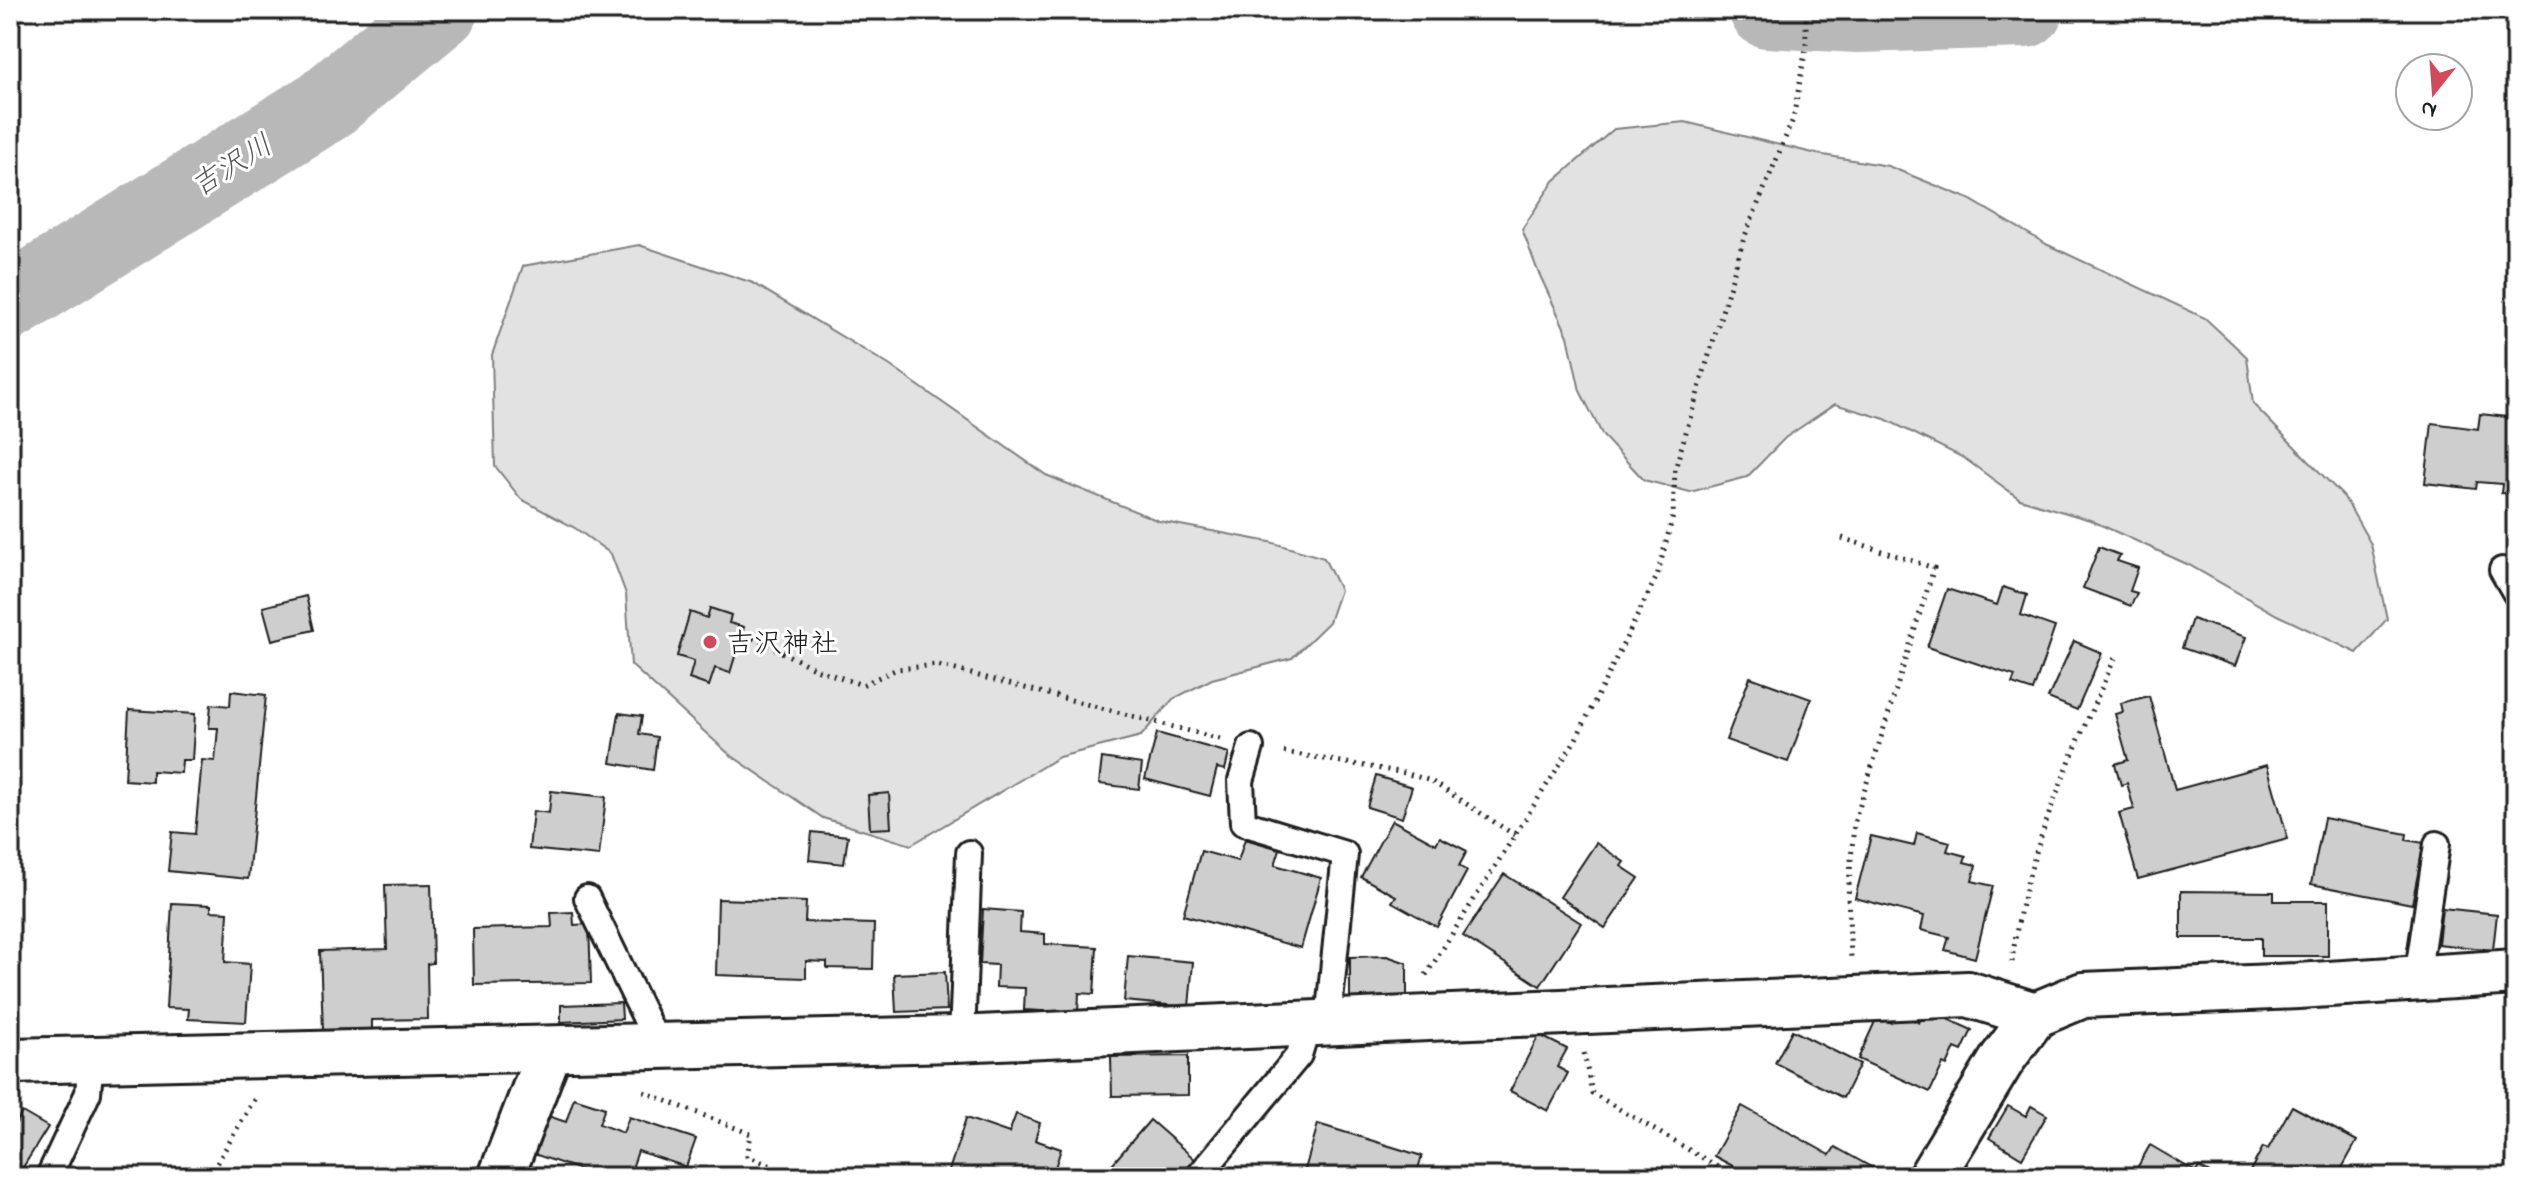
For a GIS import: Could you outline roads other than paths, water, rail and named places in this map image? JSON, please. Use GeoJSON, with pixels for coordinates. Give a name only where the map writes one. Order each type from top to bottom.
{"type":"FeatureCollection","features":[{"type":"Feature","properties":{"kind":"street"},"geometry":{"type":"LineString","coordinates":[[10,1061],[962,1039],[1968,994],[2021,1010],[2083,995],[2516,972]]}},
{"type":"Feature","properties":{"kind":"street"},"geometry":{"type":"LineString","coordinates":[[1931,1177],[2003,1058],[2021,1010]]}},
{"type":"Feature","properties":{"kind":"street"},"geometry":{"type":"LineString","coordinates":[[10,1037],[74,1059]]}},
{"type":"Feature","properties":{"kind":"street"},"geometry":{"type":"LineString","coordinates":[[501,1177],[550,1049]]}},
{"type":"Feature","properties":{"kind":"lane"},"geometry":{"type":"LineString","coordinates":[[2502,570],[2516,594]]}},
{"type":"Feature","properties":{"kind":"lane"},"geometry":{"type":"LineString","coordinates":[[1198,1177],[1299,1055],[1319,1021],[1345,854],[1243,823],[1241,781],[1251,747]]}},
{"type":"Feature","properties":{"kind":"lane"},"geometry":{"type":"LineString","coordinates":[[2417,978],[2437,844]]}},
{"type":"Feature","properties":{"kind":"lane"},"geometry":{"type":"LineString","coordinates":[[962,1039],[969,853]]}},
{"type":"Feature","properties":{"kind":"lane"},"geometry":{"type":"LineString","coordinates":[[587,898],[659,1046]]}},
{"type":"Feature","properties":{"kind":"lane"},"geometry":{"type":"LineString","coordinates":[[51,1172],[88,1093],[74,1059]]}},
{"type":"Feature","properties":{"kind":"waterway","name":"吉沢川"},"geometry":{"type":"LineString","coordinates":[[10,302],[324,106],[440,10]]}},
{"type":"Feature","properties":{"kind":"waterway","name":"吉沢川"},"geometry":{"type":"LineString","coordinates":[[1767,10],[1858,15],[2025,10]]}},
{"type":"Feature","properties":{"kind":"place","name":"吉沢神社"},"geometry":{"type":"Point","coordinates":[710,642]}}]}
